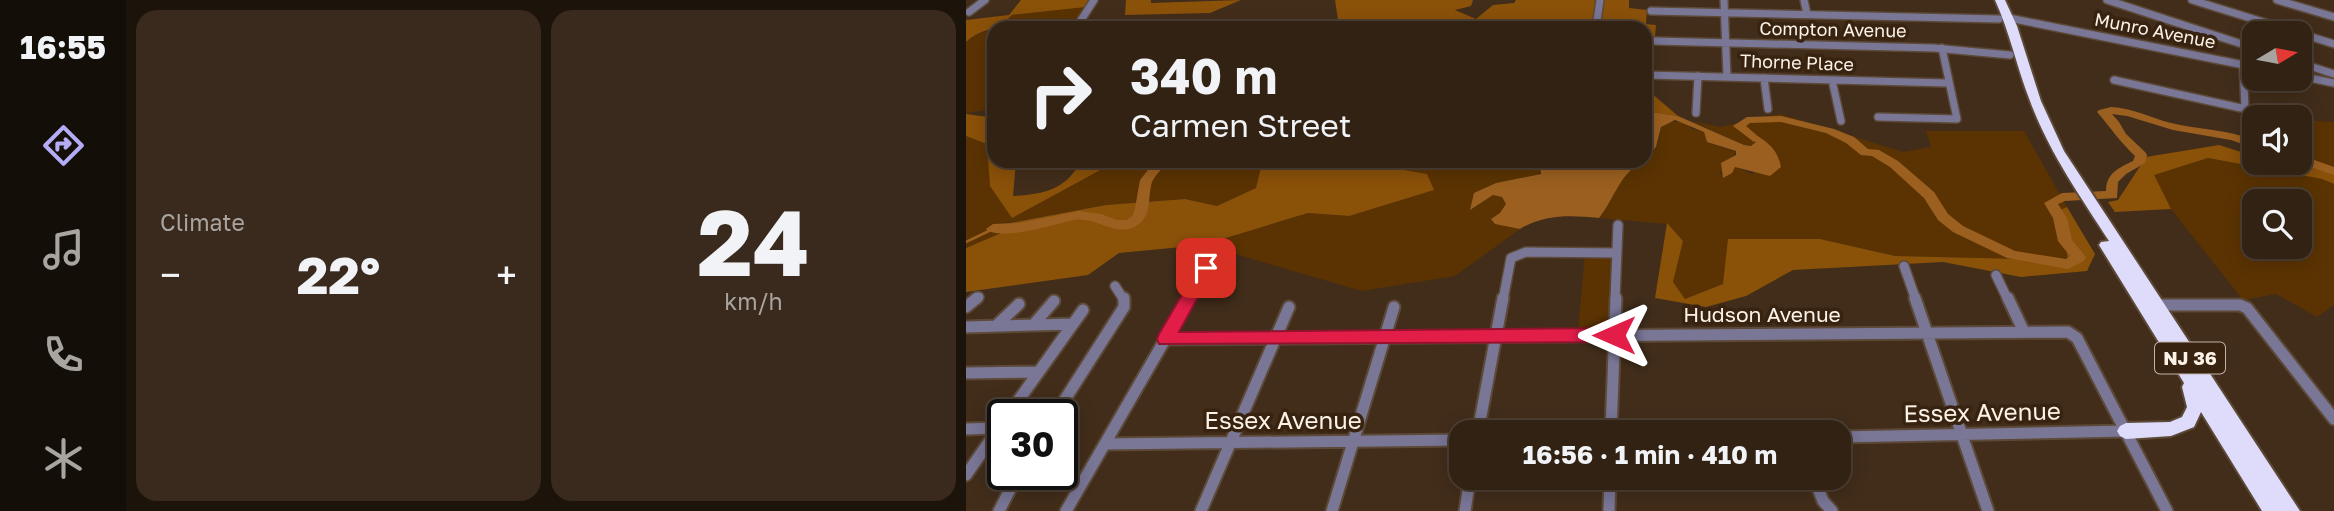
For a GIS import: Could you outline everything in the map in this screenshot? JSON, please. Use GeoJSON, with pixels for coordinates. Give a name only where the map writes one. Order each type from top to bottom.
{"type":"FeatureCollection","features":[{"type":"Feature","properties":{"kind":"highway","name":"NJ 36"},"geometry":{"type":"LineString","coordinates":[[1990,0],[2004,19],[2035,101],[2082,198],[2291,511]]}},
{"type":"Feature","properties":{"kind":"highway","name":"NJ 36"},"geometry":{"type":"LineString","coordinates":[[2003,2],[2010,55],[2033,118],[2272,511]]}},
{"type":"Feature","properties":{"kind":"highway"},"geometry":{"type":"LineString","coordinates":[[2126,431],[2171,429],[2191,420],[2194,401],[2186,372]]}},
{"type":"Feature","properties":{"kind":"street"},"geometry":{"type":"LineString","coordinates":[[969,12],[978,8],[985,0]]}},
{"type":"Feature","properties":{"kind":"street"},"geometry":{"type":"LineString","coordinates":[[1080,21],[1094,0]]}},
{"type":"Feature","properties":{"kind":"street"},"geometry":{"type":"LineString","coordinates":[[1597,21],[1600,0]]}},
{"type":"Feature","properties":{"kind":"street"},"geometry":{"type":"LineString","coordinates":[[1724,0],[1727,77]]}},
{"type":"Feature","properties":{"kind":"street"},"geometry":{"type":"LineString","coordinates":[[1804,0],[1807,14]]}},
{"type":"Feature","properties":{"kind":"street"},"geometry":{"type":"LineString","coordinates":[[2107,0],[2242,44]]}},
{"type":"Feature","properties":{"kind":"street"},"geometry":{"type":"LineString","coordinates":[[2115,3],[2134,0]]}},
{"type":"Feature","properties":{"kind":"street"},"geometry":{"type":"LineString","coordinates":[[2192,0],[2334,44]]}},
{"type":"Feature","properties":{"kind":"street"},"geometry":{"type":"LineString","coordinates":[[2277,0],[2334,17]]}},
{"type":"Feature","properties":{"kind":"street","name":"Munro Avenue"},"geometry":{"type":"LineString","coordinates":[[1651,11],[2004,19],[2242,65]]}},
{"type":"Feature","properties":{"kind":"street","name":"Compton Avenue"},"geometry":{"type":"LineString","coordinates":[[1655,41],[1942,48],[2010,55]]}},
{"type":"Feature","properties":{"kind":"street"},"geometry":{"type":"LineString","coordinates":[[1878,117],[1956,120],[1942,48]]}},
{"type":"Feature","properties":{"kind":"street"},"geometry":{"type":"LineString","coordinates":[[2312,67],[2334,74]]}},
{"type":"Feature","properties":{"kind":"street","name":"Thorne Place"},"geometry":{"type":"LineString","coordinates":[[1652,75],[1947,83]]}},
{"type":"Feature","properties":{"kind":"street"},"geometry":{"type":"LineString","coordinates":[[1696,113],[1698,76]]}},
{"type":"Feature","properties":{"kind":"street"},"geometry":{"type":"LineString","coordinates":[[1764,78],[1768,109]]}},
{"type":"Feature","properties":{"kind":"street"},"geometry":{"type":"LineString","coordinates":[[2312,78],[2334,83]]}},
{"type":"Feature","properties":{"kind":"street"},"geometry":{"type":"LineString","coordinates":[[1832,80],[1841,121]]}},
{"type":"Feature","properties":{"kind":"street"},"geometry":{"type":"LineString","coordinates":[[2113,80],[2241,108],[2245,107],[2244,91]]}},
{"type":"Feature","properties":{"kind":"street"},"geometry":{"type":"LineString","coordinates":[[1611,420],[1618,225]]}},
{"type":"Feature","properties":{"kind":"street"},"geometry":{"type":"LineString","coordinates":[[1480,420],[1511,258],[1526,252],[1617,253]]}},
{"type":"Feature","properties":{"kind":"street"},"geometry":{"type":"LineString","coordinates":[[1904,266],[1988,511]]}},
{"type":"Feature","properties":{"kind":"street"},"geometry":{"type":"LineString","coordinates":[[1066,511],[1206,268]]}},
{"type":"Feature","properties":{"kind":"street"},"geometry":{"type":"LineString","coordinates":[[1996,275],[2024,332]]}},
{"type":"Feature","properties":{"kind":"street"},"geometry":{"type":"LineString","coordinates":[[1065,399],[1124,307],[1124,297],[1115,286]]}},
{"type":"Feature","properties":{"kind":"street"},"geometry":{"type":"LineString","coordinates":[[966,307],[979,297]]}},
{"type":"Feature","properties":{"kind":"street"},"geometry":{"type":"LineString","coordinates":[[1034,324],[1054,300]]}},
{"type":"Feature","properties":{"kind":"street"},"geometry":{"type":"LineString","coordinates":[[998,324],[1019,304]]}},
{"type":"Feature","properties":{"kind":"street"},"geometry":{"type":"LineString","coordinates":[[2155,305],[2247,307],[2334,419]]}},
{"type":"Feature","properties":{"kind":"street"},"geometry":{"type":"LineString","coordinates":[[1201,511],[1289,307]]}},
{"type":"Feature","properties":{"kind":"street"},"geometry":{"type":"LineString","coordinates":[[1332,511],[1394,307]]}},
{"type":"Feature","properties":{"kind":"street"},"geometry":{"type":"LineString","coordinates":[[1019,399],[1083,310]]}},
{"type":"Feature","properties":{"kind":"street"},"geometry":{"type":"LineString","coordinates":[[966,327],[998,324],[1073,324]]}},
{"type":"Feature","properties":{"kind":"street","name":"Hudson Avenue"},"geometry":{"type":"LineString","coordinates":[[1166,339],[2024,332],[2075,335],[2167,511]]}},
{"type":"Feature","properties":{"kind":"street"},"geometry":{"type":"LineString","coordinates":[[966,373],[1038,372]]}},
{"type":"Feature","properties":{"kind":"street"},"geometry":{"type":"LineString","coordinates":[[966,429],[987,427]]}},
{"type":"Feature","properties":{"kind":"street","name":"Essex Avenue"},"geometry":{"type":"LineString","coordinates":[[1851,437],[2126,431]]}},
{"type":"Feature","properties":{"kind":"street","name":"Essex Avenue"},"geometry":{"type":"LineString","coordinates":[[1105,444],[1449,440]]}},
{"type":"Feature","properties":{"kind":"street"},"geometry":{"type":"LineString","coordinates":[[966,475],[987,445]]}},
{"type":"Feature","properties":{"kind":"street"},"geometry":{"type":"LineString","coordinates":[[999,511],[1010,490]]}},
{"type":"Feature","properties":{"kind":"street"},"geometry":{"type":"LineString","coordinates":[[1465,511],[1468,490]]}},
{"type":"Feature","properties":{"kind":"street"},"geometry":{"type":"LineString","coordinates":[[1609,511],[1610,490]]}},
{"type":"Feature","properties":{"kind":"street"},"geometry":{"type":"LineString","coordinates":[[1819,490],[1823,501],[1832,511]]}},
{"type":"Feature","properties":{"kind":"shaded area"},"geometry":{"type":"Polygon","coordinates":[[[1021,0],[1092,0],[1086,7],[1012,15],[1006,21],[987,21],[987,30],[966,42],[966,20],[1009,15],[1021,0]]]}},
{"type":"Feature","properties":{"kind":"shaded area"},"geometry":{"type":"Polygon","coordinates":[[[1126,0],[1151,0],[1151,3],[1241,0],[1210,13],[1125,15],[1126,0]]]}},
{"type":"Feature","properties":{"kind":"shaded area"},"geometry":{"type":"Polygon","coordinates":[[[1335,0],[1473,0],[1471,6],[1455,10],[1476,19],[1493,5],[1514,3],[1516,0],[1629,0],[1629,8],[1647,10],[1646,21],[1338,20],[1335,0]]]}},
{"type":"Feature","properties":{"kind":"shaded area"},"geometry":{"type":"Polygon","coordinates":[[[1086,7],[1077,21],[1006,21],[1012,15],[1086,7]]]}},
{"type":"Feature","properties":{"kind":"shaded area"},"geometry":{"type":"Polygon","coordinates":[[[1652,25],[1656,25],[1652,70],[1652,25]]]}},
{"type":"Feature","properties":{"kind":"shaded area"},"geometry":{"type":"Polygon","coordinates":[[[987,31],[987,110],[966,113],[966,42],[974,35],[987,31]]]}},
{"type":"Feature","properties":{"kind":"shaded area"},"geometry":{"type":"Polygon","coordinates":[[[1652,94],[1678,116],[1652,112],[1652,94]]]}},
{"type":"Feature","properties":{"kind":"shaded area"},"geometry":{"type":"Polygon","coordinates":[[[1652,112],[1678,116],[1744,145],[1751,146],[1756,142],[1739,128],[1760,137],[1771,146],[1781,167],[1770,176],[1735,167],[1732,173],[1723,178],[1721,163],[1736,155],[1736,151],[1707,142],[1704,132],[1675,120],[1661,127],[1656,147],[1652,151],[1652,112]]]}},
{"type":"Feature","properties":{"kind":"shaded area"},"geometry":{"type":"Polygon","coordinates":[[[966,114],[987,117],[987,144],[966,136],[966,114]]]}},
{"type":"Feature","properties":{"kind":"shaded area"},"geometry":{"type":"Polygon","coordinates":[[[1780,114],[1903,152],[1931,147],[1926,131],[2024,131],[2067,207],[2060,211],[2068,260],[1895,256],[1820,239],[1729,239],[1723,284],[1685,299],[1673,283],[1683,241],[1667,224],[1599,218],[1614,189],[1629,171],[1633,168],[1652,168],[1652,152],[1665,122],[1683,122],[1692,129],[1704,132],[1707,142],[1736,152],[1720,173],[1723,178],[1736,167],[1752,174],[1778,157],[1742,129],[1756,142],[1754,145],[1744,145],[1692,121],[1720,127],[1780,114]]]}},
{"type":"Feature","properties":{"kind":"shaded area"},"geometry":{"type":"Polygon","coordinates":[[[2312,121],[2334,122],[2334,171],[2312,163],[2312,121]]]}},
{"type":"Feature","properties":{"kind":"shaded area"},"geometry":{"type":"Polygon","coordinates":[[[966,136],[987,144],[990,186],[1012,217],[1104,168],[1261,168],[1256,188],[1217,206],[1185,199],[1106,205],[1005,223],[1001,233],[966,248],[966,136]]]}},
{"type":"Feature","properties":{"kind":"shaded area"},"geometry":{"type":"Polygon","coordinates":[[[2219,145],[2242,152],[2242,164],[2208,158],[2154,175],[2171,209],[2115,212],[2108,202],[2118,200],[2146,157],[2219,145]]]}},
{"type":"Feature","properties":{"kind":"shaded area"},"geometry":{"type":"Polygon","coordinates":[[[2208,158],[2242,164],[2242,175],[2300,175],[2334,184],[2334,305],[2317,317],[2276,294],[2243,300],[2171,209],[2153,175],[2208,158]]]}},
{"type":"Feature","properties":{"kind":"shaded area"},"geometry":{"type":"Polygon","coordinates":[[[2312,167],[2334,173],[2334,184],[2300,175],[2312,175],[2312,167]]]}},
{"type":"Feature","properties":{"kind":"shaded area"},"geometry":{"type":"Polygon","coordinates":[[[989,168],[1015,168],[1013,196],[1052,189],[1068,179],[1077,168],[1104,168],[1012,218],[990,186],[989,168]]]}},
{"type":"Feature","properties":{"kind":"shaded area"},"geometry":{"type":"Polygon","coordinates":[[[1261,168],[1398,168],[1427,174],[1434,190],[1349,216],[1308,213],[1203,245],[1119,253],[1088,275],[966,292],[966,248],[1001,233],[1004,224],[1106,205],[1185,199],[1217,206],[1256,188],[1261,168]]]}},
{"type":"Feature","properties":{"kind":"shaded area"},"geometry":{"type":"Polygon","coordinates":[[[1541,168],[1633,168],[1599,218],[1558,217],[1520,229],[1495,224],[1491,219],[1500,213],[1506,204],[1502,197],[1493,195],[1470,210],[1474,193],[1496,183],[1541,174],[1541,168]]]}},
{"type":"Feature","properties":{"kind":"shaded area"},"geometry":{"type":"Polygon","coordinates":[[[1399,169],[1543,170],[1533,178],[1496,183],[1475,193],[1472,209],[1493,195],[1502,197],[1506,204],[1500,214],[1492,218],[1495,224],[1520,229],[1455,276],[1362,291],[1204,245],[1308,213],[1349,216],[1427,174],[1399,169]]]}},
{"type":"Feature","properties":{"kind":"shaded area"},"geometry":{"type":"Polygon","coordinates":[[[2067,207],[2095,254],[2087,271],[2021,277],[1943,262],[1793,270],[1746,296],[1706,307],[1655,298],[1667,223],[1683,241],[1673,282],[1685,299],[1723,284],[1728,239],[1820,239],[1895,256],[2068,260],[2060,210],[2067,207]]]}},
{"type":"Feature","properties":{"kind":"shaded area"},"geometry":{"type":"Polygon","coordinates":[[[1585,253],[1615,253],[1614,330],[1578,331],[1585,253]]]}},
{"type":"Feature","properties":{"kind":"waterway"},"geometry":{"type":"LineString","coordinates":[[1754,138],[1739,126],[1747,120],[1781,119],[1830,131],[1850,140],[1865,152],[1875,153],[1894,164],[1929,195],[1943,217],[1958,229],[2012,255],[2068,264],[2079,257],[2065,241],[2060,218],[2051,203],[2062,197],[2112,195],[2112,181],[2122,171],[2139,163],[2141,155],[2121,136],[2115,124],[2103,112],[2120,111],[2173,127],[2242,140]]}},
{"type":"Feature","properties":{"kind":"waterway"},"geometry":{"type":"LineString","coordinates":[[2312,163],[2334,171]]}},
{"type":"Feature","properties":{"kind":"waterway"},"geometry":{"type":"LineString","coordinates":[[993,229],[1019,228],[1079,215],[1101,218],[1115,225],[1130,224],[1139,217],[1146,180],[1156,168]]}},
{"type":"Feature","properties":{"kind":"waterway"},"geometry":{"type":"LineString","coordinates":[[966,242],[993,229]]}},
{"type":"Feature","properties":{"kind":"route"},"geometry":{"type":"LineString","coordinates":[[1206,268],[1166,339],[1614,335]]}}]}
